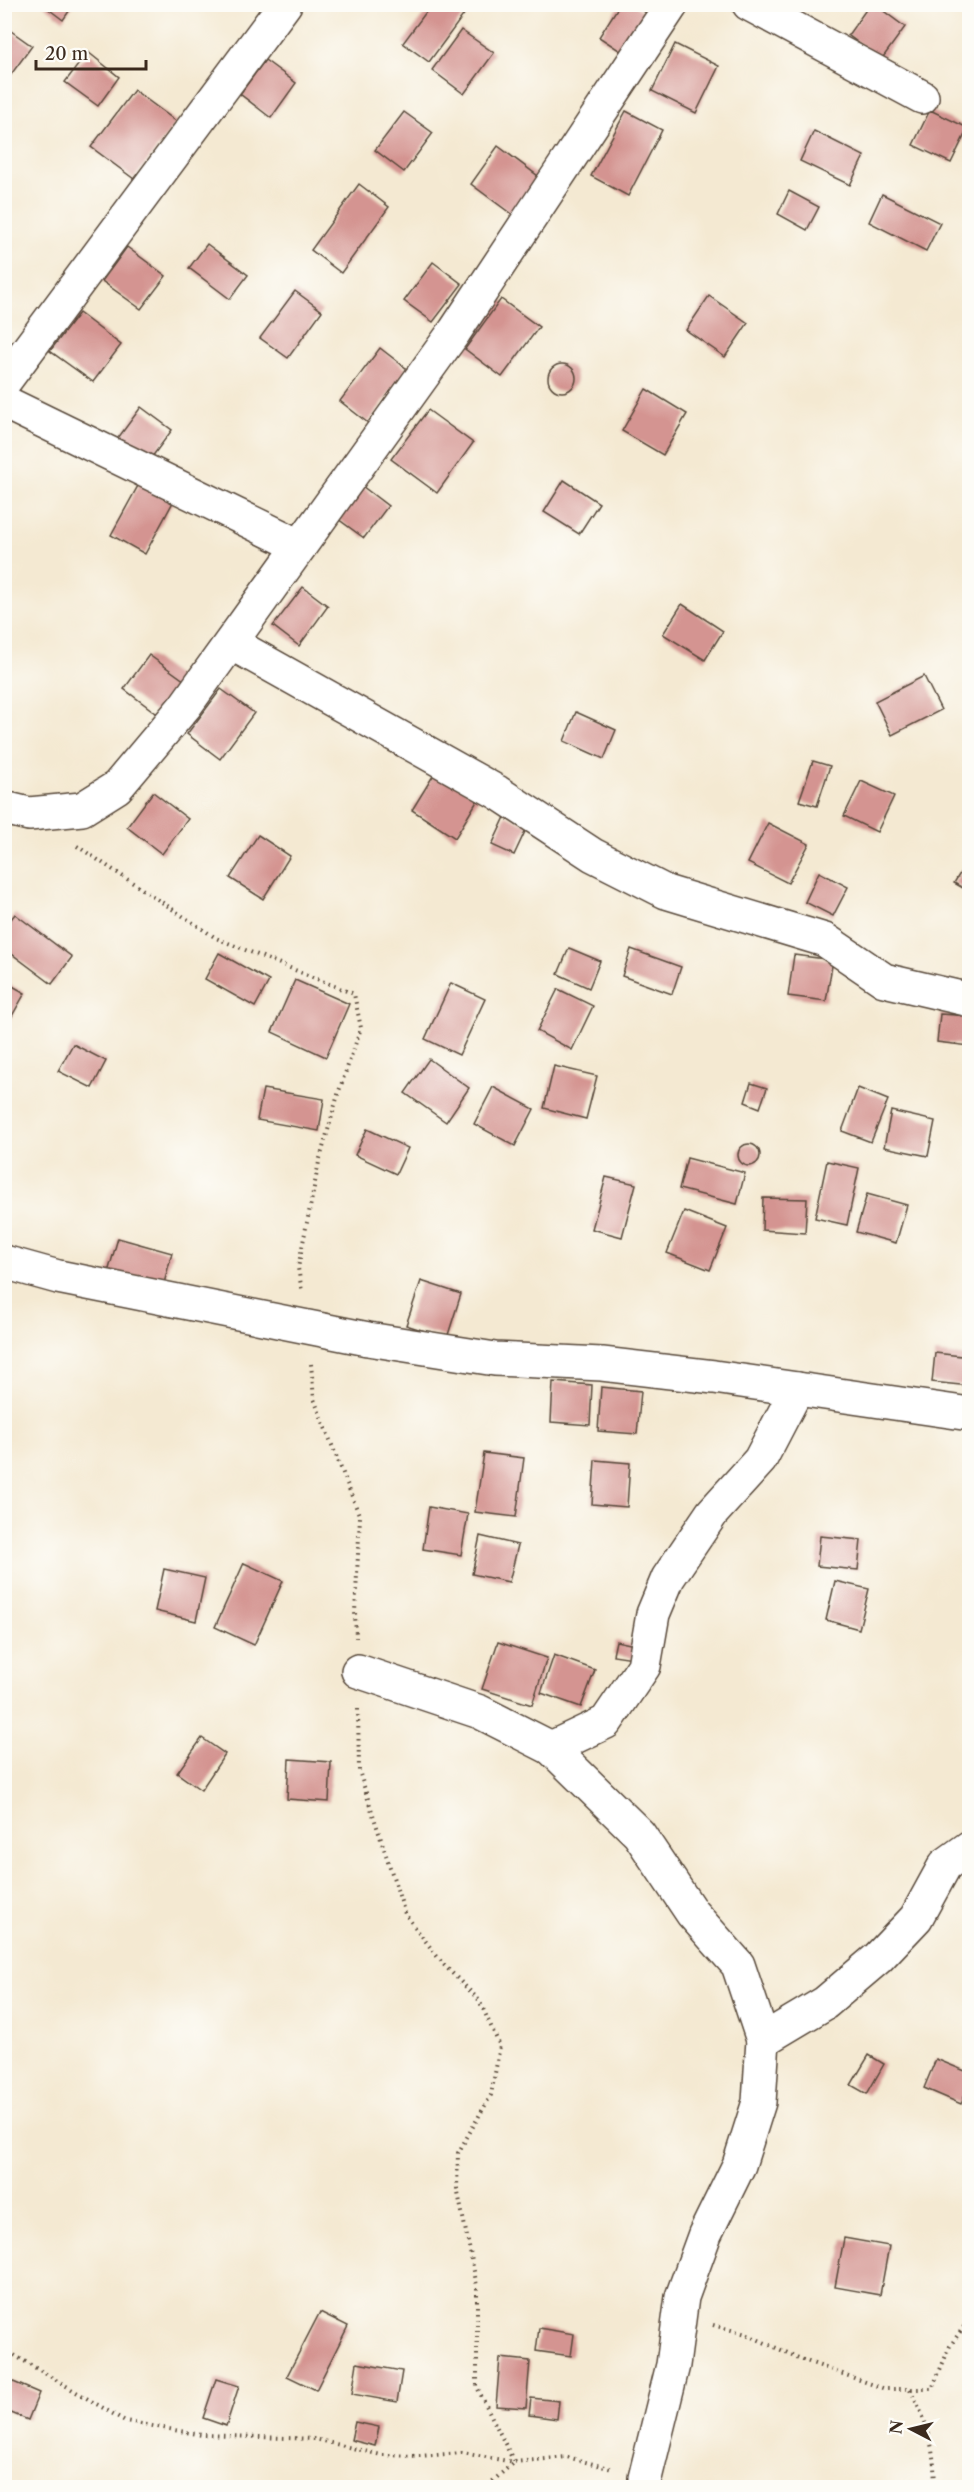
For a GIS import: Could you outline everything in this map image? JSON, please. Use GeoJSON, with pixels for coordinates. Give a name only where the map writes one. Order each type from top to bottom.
{"type":"FeatureCollection","features":[{"type":"Feature","properties":{"kind":"street"},"geometry":{"type":"LineString","coordinates":[[4,382],[285,4]]}},
{"type":"Feature","properties":{"kind":"street"},"geometry":{"type":"LineString","coordinates":[[4,808],[29,814],[82,809],[117,787],[185,706],[455,331],[672,4]]}},
{"type":"Feature","properties":{"kind":"street"},"geometry":{"type":"LineString","coordinates":[[749,4],[922,97]]}},
{"type":"Feature","properties":{"kind":"street"},"geometry":{"type":"LineString","coordinates":[[4,402],[300,546]]}},
{"type":"Feature","properties":{"kind":"street"},"geometry":{"type":"LineString","coordinates":[[231,643],[399,735],[497,792],[593,855],[666,892],[825,940],[884,980],[969,1000]]}},
{"type":"Feature","properties":{"kind":"street"},"geometry":{"type":"LineString","coordinates":[[4,1262],[58,1277],[368,1339],[495,1359],[602,1364],[969,1414]]}},
{"type":"Feature","properties":{"kind":"street"},"geometry":{"type":"LineString","coordinates":[[551,1748],[606,1722],[644,1666],[652,1614],[668,1578],[712,1513],[760,1460],[797,1389]]}},
{"type":"Feature","properties":{"kind":"street"},"geometry":{"type":"LineString","coordinates":[[358,1671],[480,1712],[551,1748],[639,1834],[692,1913],[738,1965],[763,2040],[759,2102],[739,2165],[701,2245],[682,2297],[674,2365],[645,2478]]}},
{"type":"Feature","properties":{"kind":"street"},"geometry":{"type":"LineString","coordinates":[[763,2040],[825,2003],[878,1958],[916,1918],[945,1865],[969,1847]]}},
{"type":"Feature","properties":{"kind":"path"},"geometry":{"type":"LineString","coordinates":[[75,845],[216,938],[354,994],[361,1028],[339,1091],[319,1162],[298,1268],[309,1327],[314,1399],[360,1517],[354,1612],[358,1671],[359,1771],[405,1914],[443,1964],[478,2000],[500,2046],[491,2095],[458,2153],[457,2188],[477,2286],[477,2387],[514,2462]]}},
{"type":"Feature","properties":{"kind":"path"},"geometry":{"type":"LineString","coordinates":[[680,2316],[746,2334],[803,2360],[885,2390],[932,2389],[950,2346],[969,2318]]}},
{"type":"Feature","properties":{"kind":"path"},"geometry":{"type":"LineString","coordinates":[[4,2349],[125,2421],[202,2435],[315,2439],[381,2455],[419,2456],[462,2453],[514,2462],[567,2457],[645,2478]]}},
{"type":"Feature","properties":{"kind":"path"},"geometry":{"type":"LineString","coordinates":[[910,2389],[931,2436],[935,2459],[935,2487]]}},
{"type":"Feature","properties":{"kind":"path"},"geometry":{"type":"LineString","coordinates":[[485,2487],[514,2462]]}},
{"type":"Feature","properties":{"kind":"building"},"geometry":{"type":"Polygon","coordinates":[[[42,4],[74,4],[63,20],[42,4]]]}},
{"type":"Feature","properties":{"kind":"building"},"geometry":{"type":"Polygon","coordinates":[[[432,4],[453,4],[465,13],[429,62],[403,43],[432,4]]]}},
{"type":"Feature","properties":{"kind":"building"},"geometry":{"type":"Polygon","coordinates":[[[620,4],[633,4],[655,19],[631,58],[599,37],[620,4]]]}},
{"type":"Feature","properties":{"kind":"building"},"geometry":{"type":"Polygon","coordinates":[[[870,4],[874,4],[905,27],[881,60],[848,35],[870,4]]]}},
{"type":"Feature","properties":{"kind":"building"},"geometry":{"type":"Polygon","coordinates":[[[4,26],[32,46],[4,84],[4,26]]]}},
{"type":"Feature","properties":{"kind":"building"},"geometry":{"type":"Polygon","coordinates":[[[461,30],[494,53],[464,94],[432,70],[461,30]]]}},
{"type":"Feature","properties":{"kind":"building"},"geometry":{"type":"Polygon","coordinates":[[[675,44],[719,66],[696,113],[652,91],[675,44]]]}},
{"type":"Feature","properties":{"kind":"building"},"geometry":{"type":"Polygon","coordinates":[[[88,52],[119,77],[98,106],[65,82],[88,52]]]}},
{"type":"Feature","properties":{"kind":"building"},"geometry":{"type":"Polygon","coordinates":[[[265,60],[296,83],[271,118],[240,94],[265,60]]]}},
{"type":"Feature","properties":{"kind":"building"},"geometry":{"type":"Polygon","coordinates":[[[134,90],[177,122],[134,179],[91,147],[134,90]]]}},
{"type":"Feature","properties":{"kind":"building"},"geometry":{"type":"Polygon","coordinates":[[[930,110],[968,128],[951,163],[913,145],[930,110]]]}},
{"type":"Feature","properties":{"kind":"building"},"geometry":{"type":"Polygon","coordinates":[[[626,111],[662,130],[628,196],[591,176],[626,111]]]}},
{"type":"Feature","properties":{"kind":"building"},"geometry":{"type":"Polygon","coordinates":[[[404,112],[433,133],[404,172],[375,150],[404,112]]]}},
{"type":"Feature","properties":{"kind":"building"},"geometry":{"type":"Polygon","coordinates":[[[814,131],[864,156],[850,185],[800,161],[814,131]]]}},
{"type":"Feature","properties":{"kind":"building"},"geometry":{"type":"Polygon","coordinates":[[[498,146],[542,179],[514,216],[471,184],[498,146]]]}},
{"type":"Feature","properties":{"kind":"building"},"geometry":{"type":"Polygon","coordinates":[[[359,184],[389,207],[341,273],[311,250],[359,184]]]}},
{"type":"Feature","properties":{"kind":"building"},"geometry":{"type":"Polygon","coordinates":[[[789,191],[819,207],[807,230],[778,214],[789,191]]]}},
{"type":"Feature","properties":{"kind":"building"},"geometry":{"type":"Polygon","coordinates":[[[882,194],[940,223],[926,251],[869,222],[882,194]]]}},
{"type":"Feature","properties":{"kind":"building"},"geometry":{"type":"Polygon","coordinates":[[[207,244],[248,275],[230,299],[189,268],[207,244]]]}},
{"type":"Feature","properties":{"kind":"building"},"geometry":{"type":"Polygon","coordinates":[[[127,247],[166,276],[141,309],[102,281],[127,247]]]}},
{"type":"Feature","properties":{"kind":"building"},"geometry":{"type":"Polygon","coordinates":[[[433,262],[462,284],[433,322],[404,301],[433,262]]]}},
{"type":"Feature","properties":{"kind":"building"},"geometry":{"type":"Polygon","coordinates":[[[295,291],[322,311],[288,358],[260,338],[295,291]]]}},
{"type":"Feature","properties":{"kind":"building"},"geometry":{"type":"Polygon","coordinates":[[[709,296],[748,323],[725,357],[686,330],[709,296]]]}},
{"type":"Feature","properties":{"kind":"building"},"geometry":{"type":"Polygon","coordinates":[[[501,299],[539,327],[502,377],[465,349],[501,299]]]}},
{"type":"Feature","properties":{"kind":"building"},"geometry":{"type":"Polygon","coordinates":[[[79,313],[121,345],[93,382],[50,351],[79,313]]]}},
{"type":"Feature","properties":{"kind":"building"},"geometry":{"type":"Polygon","coordinates":[[[380,348],[407,369],[368,423],[340,401],[380,348]]]}},
{"type":"Feature","properties":{"kind":"building"},"geometry":{"type":"Polygon","coordinates":[[[562,364],[572,368],[576,378],[572,388],[562,392],[552,388],[548,378],[552,368],[562,364]]]}},
{"type":"Feature","properties":{"kind":"building"},"geometry":{"type":"Polygon","coordinates":[[[646,389],[687,414],[663,455],[622,431],[646,389]]]}},
{"type":"Feature","properties":{"kind":"building"},"geometry":{"type":"Polygon","coordinates":[[[141,407],[172,430],[149,461],[118,438],[141,407]]]}},
{"type":"Feature","properties":{"kind":"building"},"geometry":{"type":"Polygon","coordinates":[[[428,410],[473,443],[437,493],[391,459],[428,410]]]}},
{"type":"Feature","properties":{"kind":"building"},"geometry":{"type":"Polygon","coordinates":[[[564,480],[599,503],[579,534],[544,512],[564,480]]]}},
{"type":"Feature","properties":{"kind":"building"},"geometry":{"type":"Polygon","coordinates":[[[358,483],[388,506],[364,538],[334,516],[358,483]]]}},
{"type":"Feature","properties":{"kind":"building"},"geometry":{"type":"Polygon","coordinates":[[[139,484],[173,502],[145,554],[111,535],[139,484]]]}},
{"type":"Feature","properties":{"kind":"building"},"geometry":{"type":"Polygon","coordinates":[[[303,587],[328,606],[299,646],[273,626],[303,587]]]}},
{"type":"Feature","properties":{"kind":"building"},"geometry":{"type":"Polygon","coordinates":[[[682,604],[723,631],[705,660],[663,634],[682,604]]]}},
{"type":"Feature","properties":{"kind":"building"},"geometry":{"type":"Polygon","coordinates":[[[149,655],[185,681],[160,716],[124,689],[149,655]]]}},
{"type":"Feature","properties":{"kind":"building"},"geometry":{"type":"Polygon","coordinates":[[[924,676],[941,710],[892,735],[875,701],[924,676]]]}},
{"type":"Feature","properties":{"kind":"building"},"geometry":{"type":"Polygon","coordinates":[[[221,689],[254,713],[220,759],[187,734],[221,689]]]}},
{"type":"Feature","properties":{"kind":"building"},"geometry":{"type":"Polygon","coordinates":[[[576,712],[616,730],[604,759],[564,741],[576,712]]]}},
{"type":"Feature","properties":{"kind":"building"},"geometry":{"type":"Polygon","coordinates":[[[813,761],[830,766],[817,806],[799,801],[813,761]]]}},
{"type":"Feature","properties":{"kind":"building"},"geometry":{"type":"Polygon","coordinates":[[[436,771],[479,798],[455,838],[412,810],[436,771]]]}},
{"type":"Feature","properties":{"kind":"building"},"geometry":{"type":"Polygon","coordinates":[[[861,781],[894,796],[877,832],[844,816],[861,781]]]}},
{"type":"Feature","properties":{"kind":"building"},"geometry":{"type":"Polygon","coordinates":[[[153,792],[188,819],[162,854],[127,827],[153,792]]]}},
{"type":"Feature","properties":{"kind":"building"},"geometry":{"type":"Polygon","coordinates":[[[506,815],[528,825],[514,855],[492,845],[506,815]]]}},
{"type":"Feature","properties":{"kind":"building"},"geometry":{"type":"Polygon","coordinates":[[[768,823],[809,844],[788,883],[748,863],[768,823]]]}},
{"type":"Feature","properties":{"kind":"building"},"geometry":{"type":"Polygon","coordinates":[[[258,835],[290,856],[263,899],[230,878],[258,835]]]}},
{"type":"Feature","properties":{"kind":"building"},"geometry":{"type":"Polygon","coordinates":[[[970,857],[970,892],[954,883],[970,857]]]}},
{"type":"Feature","properties":{"kind":"building"},"geometry":{"type":"Polygon","coordinates":[[[819,872],[848,887],[833,916],[805,902],[819,872]]]}},
{"type":"Feature","properties":{"kind":"building"},"geometry":{"type":"Polygon","coordinates":[[[15,914],[72,957],[52,984],[4,948],[4,928],[15,914]]]}},
{"type":"Feature","properties":{"kind":"building"},"geometry":{"type":"Polygon","coordinates":[[[569,948],[600,961],[589,988],[558,974],[569,948]]]}},
{"type":"Feature","properties":{"kind":"building"},"geometry":{"type":"Polygon","coordinates":[[[631,949],[681,967],[672,994],[622,976],[631,949]]]}},
{"type":"Feature","properties":{"kind":"building"},"geometry":{"type":"Polygon","coordinates":[[[219,953],[269,981],[255,1007],[205,979],[219,953]]]}},
{"type":"Feature","properties":{"kind":"building"},"geometry":{"type":"Polygon","coordinates":[[[794,955],[833,960],[826,1001],[788,996],[794,955]]]}},
{"type":"Feature","properties":{"kind":"building"},"geometry":{"type":"Polygon","coordinates":[[[295,980],[349,1004],[326,1057],[272,1032],[295,980]]]}},
{"type":"Feature","properties":{"kind":"building"},"geometry":{"type":"Polygon","coordinates":[[[451,983],[485,999],[459,1055],[425,1039],[451,983]]]}},
{"type":"Feature","properties":{"kind":"building"},"geometry":{"type":"Polygon","coordinates":[[[9,984],[25,993],[4,1030],[4,992],[9,984]]]}},
{"type":"Feature","properties":{"kind":"building"},"geometry":{"type":"Polygon","coordinates":[[[558,989],[593,1006],[572,1050],[537,1031],[558,989]]]}},
{"type":"Feature","properties":{"kind":"building"},"geometry":{"type":"Polygon","coordinates":[[[940,1014],[970,1016],[970,1046],[937,1042],[940,1014]]]}},
{"type":"Feature","properties":{"kind":"building"},"geometry":{"type":"Polygon","coordinates":[[[73,1044],[106,1061],[92,1088],[58,1071],[73,1044]]]}},
{"type":"Feature","properties":{"kind":"building"},"geometry":{"type":"Polygon","coordinates":[[[429,1059],[469,1088],[446,1122],[405,1093],[429,1059]]]}},
{"type":"Feature","properties":{"kind":"building"},"geometry":{"type":"Polygon","coordinates":[[[554,1066],[597,1076],[586,1119],[544,1108],[554,1066]]]}},
{"type":"Feature","properties":{"kind":"building"},"geometry":{"type":"Polygon","coordinates":[[[751,1083],[767,1088],[760,1108],[745,1102],[751,1083]]]}},
{"type":"Feature","properties":{"kind":"building"},"geometry":{"type":"Polygon","coordinates":[[[493,1087],[534,1109],[515,1146],[474,1124],[493,1087]]]}},
{"type":"Feature","properties":{"kind":"building"},"geometry":{"type":"Polygon","coordinates":[[[858,1088],[888,1100],[871,1142],[842,1131],[858,1088]]]}},
{"type":"Feature","properties":{"kind":"building"},"geometry":{"type":"Polygon","coordinates":[[[263,1089],[324,1099],[319,1131],[257,1120],[263,1089]]]}},
{"type":"Feature","properties":{"kind":"building"},"geometry":{"type":"Polygon","coordinates":[[[891,1111],[935,1121],[928,1156],[884,1147],[891,1111]]]}},
{"type":"Feature","properties":{"kind":"building"},"geometry":{"type":"Polygon","coordinates":[[[367,1129],[408,1148],[396,1174],[355,1155],[367,1129]]]}},
{"type":"Feature","properties":{"kind":"building"},"geometry":{"type":"Polygon","coordinates":[[[749,1144],[757,1147],[760,1155],[757,1163],[749,1166],[741,1163],[738,1155],[741,1147],[749,1144]]]}},
{"type":"Feature","properties":{"kind":"building"},"geometry":{"type":"Polygon","coordinates":[[[687,1158],[745,1173],[737,1204],[679,1189],[687,1158]]]}},
{"type":"Feature","properties":{"kind":"building"},"geometry":{"type":"Polygon","coordinates":[[[827,1161],[859,1168],[847,1225],[815,1218],[827,1161]]]}},
{"type":"Feature","properties":{"kind":"building"},"geometry":{"type":"Polygon","coordinates":[[[606,1177],[636,1184],[622,1237],[592,1229],[606,1177]]]}},
{"type":"Feature","properties":{"kind":"building"},"geometry":{"type":"Polygon","coordinates":[[[867,1194],[907,1205],[896,1243],[856,1232],[867,1194]]]}},
{"type":"Feature","properties":{"kind":"building"},"geometry":{"type":"Polygon","coordinates":[[[763,1198],[807,1199],[805,1233],[762,1230],[763,1198]]]}},
{"type":"Feature","properties":{"kind":"building"},"geometry":{"type":"Polygon","coordinates":[[[684,1211],[727,1228],[710,1270],[667,1253],[684,1211]]]}},
{"type":"Feature","properties":{"kind":"building"},"geometry":{"type":"Polygon","coordinates":[[[118,1238],[172,1253],[162,1291],[107,1276],[118,1238]]]}},
{"type":"Feature","properties":{"kind":"building"},"geometry":{"type":"Polygon","coordinates":[[[421,1281],[461,1294],[447,1338],[406,1325],[421,1281]]]}},
{"type":"Feature","properties":{"kind":"building"},"geometry":{"type":"Polygon","coordinates":[[[935,1353],[970,1357],[970,1386],[932,1382],[935,1353]]]}},
{"type":"Feature","properties":{"kind":"building"},"geometry":{"type":"Polygon","coordinates":[[[553,1382],[592,1385],[590,1425],[551,1422],[553,1382]]]}},
{"type":"Feature","properties":{"kind":"building"},"geometry":{"type":"Polygon","coordinates":[[[601,1387],[641,1391],[637,1434],[598,1431],[601,1387]]]}},
{"type":"Feature","properties":{"kind":"building"},"geometry":{"type":"Polygon","coordinates":[[[484,1453],[524,1458],[516,1517],[475,1512],[484,1453]]]}},
{"type":"Feature","properties":{"kind":"building"},"geometry":{"type":"Polygon","coordinates":[[[595,1460],[630,1463],[627,1507],[592,1504],[595,1460]]]}},
{"type":"Feature","properties":{"kind":"building"},"geometry":{"type":"Polygon","coordinates":[[[429,1507],[468,1514],[461,1555],[423,1549],[429,1507]]]}},
{"type":"Feature","properties":{"kind":"building"},"geometry":{"type":"Polygon","coordinates":[[[480,1536],[518,1545],[509,1582],[472,1574],[480,1536]]]}},
{"type":"Feature","properties":{"kind":"building"},"geometry":{"type":"Polygon","coordinates":[[[820,1536],[861,1540],[858,1570],[817,1566],[820,1536]]]}},
{"type":"Feature","properties":{"kind":"building"},"geometry":{"type":"Polygon","coordinates":[[[244,1563],[283,1581],[254,1645],[215,1627],[244,1563]]]}},
{"type":"Feature","properties":{"kind":"building"},"geometry":{"type":"Polygon","coordinates":[[[164,1569],[205,1578],[196,1621],[155,1611],[164,1569]]]}},
{"type":"Feature","properties":{"kind":"building"},"geometry":{"type":"Polygon","coordinates":[[[835,1581],[869,1589],[859,1629],[826,1620],[835,1581]]]}},
{"type":"Feature","properties":{"kind":"building"},"geometry":{"type":"Polygon","coordinates":[[[616,1641],[635,1645],[633,1658],[613,1655],[616,1641]]]}},
{"type":"Feature","properties":{"kind":"building"},"geometry":{"type":"Polygon","coordinates":[[[498,1642],[547,1658],[532,1705],[482,1689],[498,1642]]]}},
{"type":"Feature","properties":{"kind":"building"},"geometry":{"type":"Polygon","coordinates":[[[554,1655],[595,1670],[581,1707],[541,1693],[554,1655]]]}},
{"type":"Feature","properties":{"kind":"building"},"geometry":{"type":"Polygon","coordinates":[[[202,1738],[225,1754],[201,1790],[177,1773],[202,1738]]]}},
{"type":"Feature","properties":{"kind":"building"},"geometry":{"type":"Polygon","coordinates":[[[289,1759],[331,1762],[329,1802],[287,1799],[289,1759]]]}},
{"type":"Feature","properties":{"kind":"building"},"geometry":{"type":"Polygon","coordinates":[[[869,2055],[884,2064],[867,2094],[851,2085],[869,2055]]]}},
{"type":"Feature","properties":{"kind":"building"},"geometry":{"type":"Polygon","coordinates":[[[936,2059],[970,2073],[970,2083],[961,2104],[924,2088],[936,2059]]]}},
{"type":"Feature","properties":{"kind":"building"},"geometry":{"type":"Polygon","coordinates":[[[844,2238],[889,2246],[880,2295],[835,2287],[844,2238]]]}},
{"type":"Feature","properties":{"kind":"building"},"geometry":{"type":"Polygon","coordinates":[[[320,2312],[348,2326],[316,2390],[287,2376],[320,2312]]]}},
{"type":"Feature","properties":{"kind":"building"},"geometry":{"type":"Polygon","coordinates":[[[539,2328],[574,2334],[571,2356],[536,2351],[539,2328]]]}},
{"type":"Feature","properties":{"kind":"building"},"geometry":{"type":"Polygon","coordinates":[[[500,2358],[530,2361],[526,2408],[496,2406],[500,2358]]]}},
{"type":"Feature","properties":{"kind":"building"},"geometry":{"type":"Polygon","coordinates":[[[357,2363],[402,2371],[397,2402],[352,2394],[357,2363]]]}},
{"type":"Feature","properties":{"kind":"building"},"geometry":{"type":"Polygon","coordinates":[[[216,2379],[239,2386],[226,2426],[203,2418],[216,2379]]]}},
{"type":"Feature","properties":{"kind":"building"},"geometry":{"type":"Polygon","coordinates":[[[11,2381],[39,2393],[28,2420],[4,2410],[4,2396],[11,2381]]]}},
{"type":"Feature","properties":{"kind":"building"},"geometry":{"type":"Polygon","coordinates":[[[531,2398],[559,2401],[557,2419],[529,2415],[531,2398]]]}},
{"type":"Feature","properties":{"kind":"building"},"geometry":{"type":"Polygon","coordinates":[[[355,2422],[379,2427],[375,2446],[351,2440],[355,2422]]]}}]}
